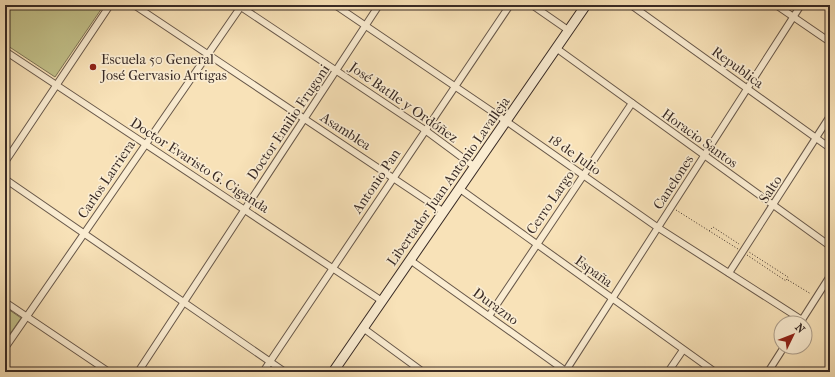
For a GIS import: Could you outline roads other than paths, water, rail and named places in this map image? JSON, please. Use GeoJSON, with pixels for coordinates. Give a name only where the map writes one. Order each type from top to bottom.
{"type":"FeatureCollection","features":[{"type":"Feature","properties":{"kind":"street"},"geometry":{"type":"LineString","coordinates":[[5,162],[110,5]]}},
{"type":"Feature","properties":{"kind":"street","name":"Asamblea"},"geometry":{"type":"LineString","coordinates":[[134,5],[394,176],[444,212]]}},
{"type":"Feature","properties":{"kind":"street","name":"18 de Julio"},"geometry":{"type":"LineString","coordinates":[[335,5],[456,86],[657,227],[792,315]]}},
{"type":"Feature","properties":{"kind":"street","name":"Doctor Emilio Frugoni"},"geometry":{"type":"LineString","coordinates":[[138,372],[379,5]]}},
{"type":"Feature","properties":{"kind":"street","name":"Antonio Pan"},"geometry":{"type":"LineString","coordinates":[[264,372],[510,5]]}},
{"type":"Feature","properties":{"kind":"street"},"geometry":{"type":"LineString","coordinates":[[532,5],[568,30]]}},
{"type":"Feature","properties":{"kind":"street","name":"Libertador Juan Antonio Lavalleja"},"geometry":{"type":"LineString","coordinates":[[333,372],[586,5]]}},
{"type":"Feature","properties":{"kind":"street","name":"Republica"},"geometry":{"type":"LineString","coordinates":[[631,5],[830,148]]}},
{"type":"Feature","properties":{"kind":"street"},"geometry":{"type":"LineString","coordinates":[[776,5],[830,42]]}},
{"type":"Feature","properties":{"kind":"street","name":"Canelones"},"geometry":{"type":"LineString","coordinates":[[566,372],[611,298],[801,5]]}},
{"type":"Feature","properties":{"kind":"street","name":"Carlos Larriera"},"geometry":{"type":"LineString","coordinates":[[5,348],[240,6]]}},
{"type":"Feature","properties":{"kind":"street","name":"José Batlle y Ordóñez"},"geometry":{"type":"LineString","coordinates":[[240,6],[425,130],[475,167]]}},
{"type":"Feature","properties":{"kind":"street","name":"Horacio Santos"},"geometry":{"type":"LineString","coordinates":[[556,48],[830,246]]}},
{"type":"Feature","properties":{"kind":"street","name":"Doctor Evaristo G. Ciganda"},"geometry":{"type":"LineString","coordinates":[[5,51],[146,143],[382,301]]}},
{"type":"Feature","properties":{"kind":"street","name":"Cerro Largo"},"geometry":{"type":"LineString","coordinates":[[489,316],[582,175],[632,103]]}},
{"type":"Feature","properties":{"kind":"street","name":"Salto"},"geometry":{"type":"LineString","coordinates":[[729,274],[830,116]]}},
{"type":"Feature","properties":{"kind":"street"},"geometry":{"type":"LineString","coordinates":[[5,179],[285,372]]}},
{"type":"Feature","properties":{"kind":"street","name":"España"},"geometry":{"type":"LineString","coordinates":[[460,189],[715,372]]}},
{"type":"Feature","properties":{"kind":"street","name":"Durazno"},"geometry":{"type":"LineString","coordinates":[[410,260],[566,372]]}},
{"type":"Feature","properties":{"kind":"street"},"geometry":{"type":"LineString","coordinates":[[805,315],[830,276]]}},
{"type":"Feature","properties":{"kind":"street"},"geometry":{"type":"LineString","coordinates":[[5,302],[109,372]]}},
{"type":"Feature","properties":{"kind":"street"},"geometry":{"type":"LineString","coordinates":[[363,328],[423,372]]}},
{"type":"Feature","properties":{"kind":"street"},"geometry":{"type":"LineString","coordinates":[[668,372],[683,350]]}},
{"type":"Feature","properties":{"kind":"street"},"geometry":{"type":"LineString","coordinates":[[768,372],[779,355]]}},
{"type":"Feature","properties":{"kind":"place","name":"Escuela 50 General José Gervasio Artigas"},"geometry":{"type":"Point","coordinates":[93,67]}}]}
